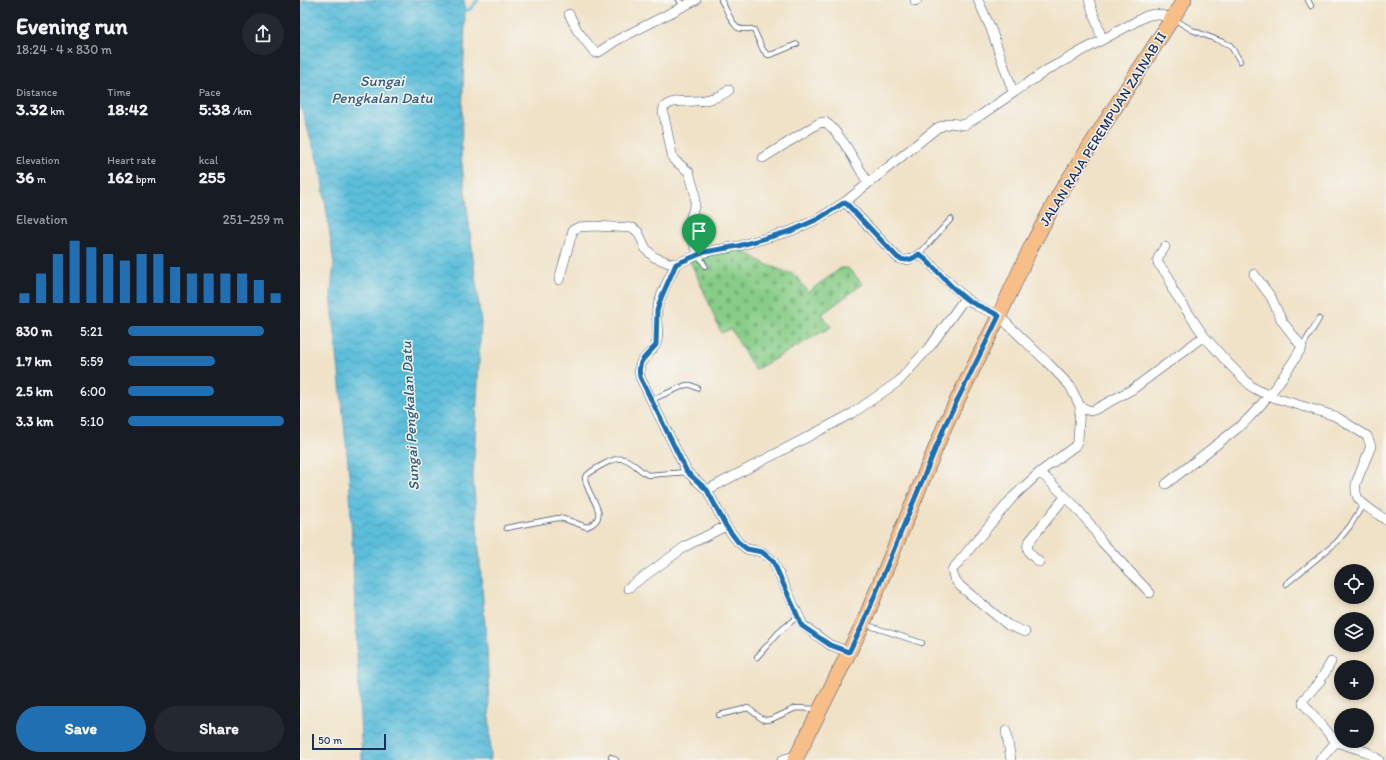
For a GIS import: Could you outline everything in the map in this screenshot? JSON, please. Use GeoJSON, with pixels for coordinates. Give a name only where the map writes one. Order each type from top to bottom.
{"type":"FeatureCollection","features":[{"type":"Feature","properties":{"kind":"main road","name":"JALAN RAJA PEREMPUAN ZAINAB II"},"geometry":{"type":"LineString","coordinates":[[796,758],[863,624],[946,423],[1031,247],[1060,193],[1184,0]]}},
{"type":"Feature","properties":{"kind":"street"},"geometry":{"type":"LineString","coordinates":[[568,14],[577,30],[595,53],[682,3],[696,0]]}},
{"type":"Feature","properties":{"kind":"street"},"geometry":{"type":"LineString","coordinates":[[978,0],[991,29],[1013,92]]}},
{"type":"Feature","properties":{"kind":"street"},"geometry":{"type":"LineString","coordinates":[[1089,0],[1102,39]]}},
{"type":"Feature","properties":{"kind":"street"},"geometry":{"type":"LineString","coordinates":[[559,280],[572,233],[579,227],[602,226],[633,228],[638,232],[646,248],[654,257],[676,264],[714,250],[738,246],[791,231],[818,219],[845,202],[937,128],[950,124],[964,125],[1047,70],[1146,16],[1155,14],[1173,18]]}},
{"type":"Feature","properties":{"kind":"street"},"geometry":{"type":"LineString","coordinates":[[699,255],[687,228],[695,205],[695,193],[689,172],[673,159],[663,111],[664,107],[672,102],[696,102],[725,94],[729,90]]}},
{"type":"Feature","properties":{"kind":"street"},"geometry":{"type":"LineString","coordinates":[[763,158],[819,123],[825,122],[831,126],[839,136],[868,183]]}},
{"type":"Feature","properties":{"kind":"street"},"geometry":{"type":"LineString","coordinates":[[845,202],[898,258],[906,261],[919,254],[965,298],[977,306],[999,316],[1070,386],[1080,406],[1078,440],[1075,446],[1040,472],[1013,497],[952,570],[954,578],[960,586],[1008,625],[1025,632]]}},
{"type":"Feature","properties":{"kind":"street"},"geometry":{"type":"LineString","coordinates":[[1165,247],[1158,257],[1157,262],[1168,276],[1172,289],[1204,336],[1252,387],[1269,396],[1335,416],[1367,436],[1371,446],[1355,488],[1356,496],[1386,520]]}},
{"type":"Feature","properties":{"kind":"street"},"geometry":{"type":"LineString","coordinates":[[676,264],[657,311],[656,345],[642,360],[638,368],[640,377],[687,472],[707,490],[726,526],[743,546],[751,550],[762,552],[773,561],[802,626],[830,645],[849,652]]}},
{"type":"Feature","properties":{"kind":"street"},"geometry":{"type":"LineString","coordinates":[[1166,484],[1243,424],[1269,396],[1302,347],[1282,321],[1271,297],[1254,274]]}},
{"type":"Feature","properties":{"kind":"street"},"geometry":{"type":"LineString","coordinates":[[707,490],[853,413],[898,380],[932,344],[965,298]]}},
{"type":"Feature","properties":{"kind":"street"},"geometry":{"type":"LineString","coordinates":[[1080,406],[1094,410],[1133,389],[1204,336]]}},
{"type":"Feature","properties":{"kind":"street"},"geometry":{"type":"LineString","coordinates":[[1040,472],[1090,524],[1102,542],[1150,593]]}},
{"type":"Feature","properties":{"kind":"street"},"geometry":{"type":"LineString","coordinates":[[1040,562],[1029,553],[1027,548],[1028,543],[1065,498]]}},
{"type":"Feature","properties":{"kind":"street"},"geometry":{"type":"LineString","coordinates":[[628,588],[686,546],[726,526]]}},
{"type":"Feature","properties":{"kind":"street"},"geometry":{"type":"LineString","coordinates":[[1331,662],[1320,681],[1303,700],[1303,703],[1334,740]]}},
{"type":"Feature","properties":{"kind":"street"},"geometry":{"type":"LineString","coordinates":[[1006,731],[1011,760]]}},
{"type":"Feature","properties":{"kind":"street"},"geometry":{"type":"LineString","coordinates":[[1320,760],[1334,744]]}},
{"type":"Feature","properties":{"kind":"street"},"geometry":{"type":"LineString","coordinates":[[1355,748],[1367,752],[1379,760]]}},
{"type":"Feature","properties":{"kind":"street"},"geometry":{"type":"LineString","coordinates":[[782,760],[796,758]]}},
{"type":"Feature","properties":{"kind":"lane"},"geometry":{"type":"LineString","coordinates":[[721,0],[736,27],[754,30],[763,50],[768,55],[797,44]]}},
{"type":"Feature","properties":{"kind":"lane"},"geometry":{"type":"LineString","coordinates":[[1308,0],[1311,6]]}},
{"type":"Feature","properties":{"kind":"lane"},"geometry":{"type":"LineString","coordinates":[[1173,18],[1192,30],[1230,45],[1240,61]]}},
{"type":"Feature","properties":{"kind":"lane"},"geometry":{"type":"LineString","coordinates":[[919,254],[951,219]]}},
{"type":"Feature","properties":{"kind":"lane"},"geometry":{"type":"LineString","coordinates":[[699,255],[705,266]]}},
{"type":"Feature","properties":{"kind":"lane"},"geometry":{"type":"LineString","coordinates":[[1302,347],[1319,319]]}},
{"type":"Feature","properties":{"kind":"lane"},"geometry":{"type":"LineString","coordinates":[[651,400],[686,385],[691,385],[697,388]]}},
{"type":"Feature","properties":{"kind":"lane"},"geometry":{"type":"LineString","coordinates":[[506,528],[558,518],[565,518],[571,522],[587,527],[593,525],[599,520],[599,514],[585,483],[585,477],[591,471],[616,459],[624,458],[648,475],[687,472]]}},
{"type":"Feature","properties":{"kind":"lane"},"geometry":{"type":"LineString","coordinates":[[1286,584],[1337,542],[1350,526],[1364,503]]}},
{"type":"Feature","properties":{"kind":"lane"},"geometry":{"type":"LineString","coordinates":[[757,657],[779,632],[798,616]]}},
{"type":"Feature","properties":{"kind":"lane"},"geometry":{"type":"LineString","coordinates":[[863,624],[922,643]]}},
{"type":"Feature","properties":{"kind":"lane"},"geometry":{"type":"LineString","coordinates":[[719,715],[748,708],[762,720],[766,720],[772,719],[796,708],[820,709]]}},
{"type":"Feature","properties":{"kind":"lane"},"geometry":{"type":"LineString","coordinates":[[610,757],[616,760]]}},
{"type":"Feature","properties":{"kind":"green space"},"geometry":{"type":"Polygon","coordinates":[[[740,248],[765,264],[795,275],[808,292],[841,268],[848,268],[863,284],[822,314],[831,327],[755,370],[731,329],[721,333],[690,261],[700,257],[740,248]]]}},
{"type":"Feature","properties":{"kind":"water","name":"Sungai Pengkalan Datu"},"geometry":{"type":"Polygon","coordinates":[[[302,0],[464,0],[465,21],[461,157],[481,323],[473,478],[487,649],[491,760],[362,760],[349,473],[331,293],[334,263],[321,172],[300,104],[300,14],[302,0]]]}},
{"type":"Feature","properties":{"kind":"waterway"},"geometry":{"type":"LineString","coordinates":[[462,12],[470,9],[478,0]]}},
{"type":"Feature","properties":{"kind":"route"},"geometry":{"type":"LineString","coordinates":[[845,202],[898,258],[906,261],[919,254],[965,298],[977,306],[999,316],[946,423],[863,624],[849,652],[830,645],[802,626],[773,561],[762,552],[747,549],[738,542],[726,526],[707,490],[687,472],[640,377],[638,368],[642,360],[656,345],[657,311],[669,278],[676,264],[699,255],[705,252],[738,246],[791,231],[818,219],[845,202]]}}]}
